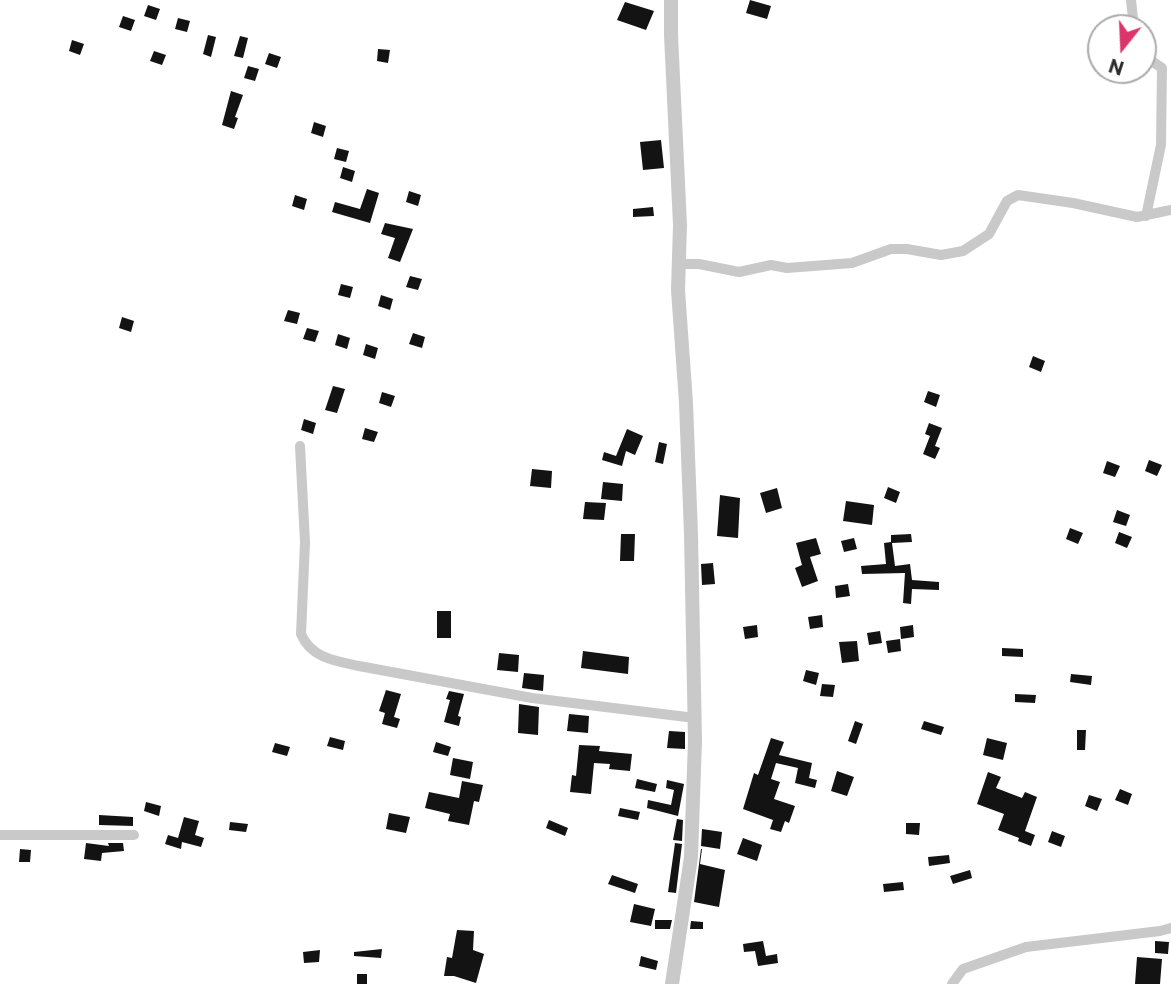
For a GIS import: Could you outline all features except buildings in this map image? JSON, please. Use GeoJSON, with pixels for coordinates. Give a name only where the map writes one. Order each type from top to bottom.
{"type":"FeatureCollection","features":[{"type":"Feature","properties":{"kind":"street"},"geometry":{"type":"LineString","coordinates":[[671,0],[680,225],[678,290],[686,403],[695,718],[691,858],[672,984]]}},
{"type":"Feature","properties":{"kind":"street"},"geometry":{"type":"LineString","coordinates":[[1146,216],[1161,145],[1162,68],[1157,65]]}},
{"type":"Feature","properties":{"kind":"street"},"geometry":{"type":"LineString","coordinates":[[678,264],[699,264],[739,272],[771,265],[787,268],[852,263],[891,249],[941,255],[963,251],[989,234],[1007,201],[1017,195],[1073,203],[1137,217],[1171,211]]}},
{"type":"Feature","properties":{"kind":"street"},"geometry":{"type":"LineString","coordinates":[[300,446],[305,542],[301,634],[306,648],[330,660],[532,698],[695,718]]}},
{"type":"Feature","properties":{"kind":"street"},"geometry":{"type":"LineString","coordinates":[[0,835],[134,835]]}},
{"type":"Feature","properties":{"kind":"street"},"geometry":{"type":"LineString","coordinates":[[952,984],[963,969],[1026,947],[1171,928]]}}]}
